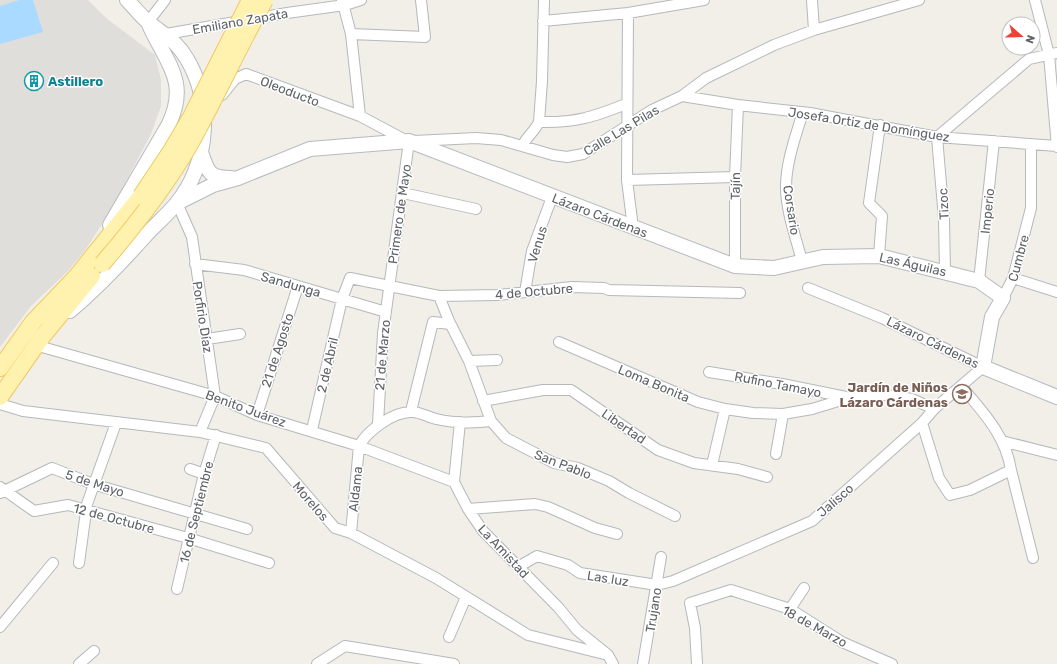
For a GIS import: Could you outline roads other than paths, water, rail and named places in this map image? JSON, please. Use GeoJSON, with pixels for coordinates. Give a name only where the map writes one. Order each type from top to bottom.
{"type":"FeatureCollection","features":[{"type":"Feature","properties":{"kind":"main road"},"geometry":{"type":"LineString","coordinates":[[0,368],[33,322],[76,277],[141,196],[171,151],[191,117],[250,0]]}},
{"type":"Feature","properties":{"kind":"main road"},"geometry":{"type":"LineString","coordinates":[[0,397],[4,380],[139,220],[163,187],[189,146],[240,45],[265,0]]}},
{"type":"Feature","properties":{"kind":"street"},"geometry":{"type":"LineString","coordinates":[[148,22],[165,0]]}},
{"type":"Feature","properties":{"kind":"street","name":"Emiliano Zapata"},"geometry":{"type":"LineString","coordinates":[[166,34],[361,0]]}},
{"type":"Feature","properties":{"kind":"street"},"geometry":{"type":"LineString","coordinates":[[351,34],[425,37],[421,0]]}},
{"type":"Feature","properties":{"kind":"street"},"geometry":{"type":"LineString","coordinates":[[523,145],[528,134],[536,128],[539,122],[542,81],[544,0]]}},
{"type":"Feature","properties":{"kind":"street"},"geometry":{"type":"LineString","coordinates":[[543,21],[628,13],[675,3],[704,0]]}},
{"type":"Feature","properties":{"kind":"street"},"geometry":{"type":"LineString","coordinates":[[812,0],[814,30]]}},
{"type":"Feature","properties":{"kind":"street","name":"Calle Las Pilas"},"geometry":{"type":"LineString","coordinates":[[177,203],[214,185],[238,178],[310,149],[409,141],[476,138],[501,140],[523,145],[553,155],[567,157],[583,154],[652,110],[682,96],[712,75],[774,44],[814,30],[919,0]]}},
{"type":"Feature","properties":{"kind":"street"},"geometry":{"type":"LineString","coordinates":[[1035,0],[1053,54],[1057,146]]}},
{"type":"Feature","properties":{"kind":"street"},"geometry":{"type":"LineString","coordinates":[[48,329],[102,282],[177,203],[191,180],[201,153],[204,113],[201,90],[188,59],[180,48],[166,34],[148,22],[129,1]]}},
{"type":"Feature","properties":{"kind":"street"},"geometry":{"type":"LineString","coordinates":[[343,2],[351,34],[360,116]]}},
{"type":"Feature","properties":{"kind":"street"},"geometry":{"type":"LineString","coordinates":[[628,13],[626,104],[627,180],[633,228]]}},
{"type":"Feature","properties":{"kind":"street"},"geometry":{"type":"LineString","coordinates":[[76,277],[128,196],[174,113],[177,97],[177,81],[168,58],[156,42],[148,22]]}},
{"type":"Feature","properties":{"kind":"street"},"geometry":{"type":"LineString","coordinates":[[937,137],[1029,59],[1053,54]]}},
{"type":"Feature","properties":{"kind":"street","name":"Oleoducto"},"geometry":{"type":"LineString","coordinates":[[188,130],[235,79],[246,74],[360,116],[409,141]]}},
{"type":"Feature","properties":{"kind":"street","name":"Josefa Ortiz de Domínguez"},"geometry":{"type":"LineString","coordinates":[[682,96],[738,105],[803,112],[880,125],[937,137],[1057,146]]}},
{"type":"Feature","properties":{"kind":"street"},"geometry":{"type":"LineString","coordinates":[[539,122],[561,122],[585,119],[626,104]]}},
{"type":"Feature","properties":{"kind":"street","name":"Tajín"},"geometry":{"type":"LineString","coordinates":[[735,266],[734,177],[738,105]]}},
{"type":"Feature","properties":{"kind":"street","name":"Corsario"},"geometry":{"type":"LineString","coordinates":[[798,262],[786,186],[796,133],[803,112]]}},
{"type":"Feature","properties":{"kind":"street"},"geometry":{"type":"LineString","coordinates":[[169,124],[181,126],[188,130]]}},
{"type":"Feature","properties":{"kind":"street"},"geometry":{"type":"LineString","coordinates":[[879,256],[882,216],[869,203],[880,125]]}},
{"type":"Feature","properties":{"kind":"street","name":"Calle Las Pilas"},"geometry":{"type":"LineString","coordinates":[[188,130],[201,153],[206,168],[216,176],[238,178]]}},
{"type":"Feature","properties":{"kind":"street","name":"Tizoc"},"geometry":{"type":"LineString","coordinates":[[937,137],[944,219],[945,271]]}},
{"type":"Feature","properties":{"kind":"street","name":"Lázaro Cárdenas"},"geometry":{"type":"LineString","coordinates":[[409,141],[735,266],[774,268],[798,262]]}},
{"type":"Feature","properties":{"kind":"street","name":"Primero de Mayo"},"geometry":{"type":"LineString","coordinates":[[389,286],[403,194],[409,141]]}},
{"type":"Feature","properties":{"kind":"street","name":"Imperio"},"geometry":{"type":"LineString","coordinates":[[979,281],[994,141]]}},
{"type":"Feature","properties":{"kind":"street","name":"Cumbre"},"geometry":{"type":"LineString","coordinates":[[983,367],[992,317],[1014,278],[1030,208],[1031,144]]}},
{"type":"Feature","properties":{"kind":"street"},"geometry":{"type":"LineString","coordinates":[[627,180],[734,177]]}},
{"type":"Feature","properties":{"kind":"street"},"geometry":{"type":"LineString","coordinates":[[403,194],[476,209]]}},
{"type":"Feature","properties":{"kind":"street","name":"Venus"},"geometry":{"type":"LineString","coordinates":[[525,292],[532,251],[552,197]]}},
{"type":"Feature","properties":{"kind":"street","name":"Porfirio Díaz"},"geometry":{"type":"LineString","coordinates":[[177,203],[192,237],[215,396]]}},
{"type":"Feature","properties":{"kind":"street","name":"Las Águilas"},"geometry":{"type":"LineString","coordinates":[[798,262],[823,257],[879,256],[945,271],[979,281],[1003,298]]}},
{"type":"Feature","properties":{"kind":"street","name":"Sandunga"},"geometry":{"type":"LineString","coordinates":[[195,264],[244,270],[386,312]]}},
{"type":"Feature","properties":{"kind":"street","name":"4 de Octubre"},"geometry":{"type":"LineString","coordinates":[[342,299],[350,278],[439,296],[498,295],[572,287],[604,288],[608,290],[740,292]]}},
{"type":"Feature","properties":{"kind":"street"},"geometry":{"type":"LineString","coordinates":[[1014,278],[1057,292]]}},
{"type":"Feature","properties":{"kind":"street","name":"21 de Agosto"},"geometry":{"type":"LineString","coordinates":[[256,415],[298,286]]}},
{"type":"Feature","properties":{"kind":"street","name":"21 de Marzo"},"geometry":{"type":"LineString","coordinates":[[378,424],[389,286]]}},
{"type":"Feature","properties":{"kind":"street","name":"Lázaro Cárdenas"},"geometry":{"type":"LineString","coordinates":[[808,288],[882,318],[983,367],[1057,397]]}},
{"type":"Feature","properties":{"kind":"street","name":"San Pablo"},"geometry":{"type":"LineString","coordinates":[[439,296],[450,324],[469,361],[491,421],[506,438],[524,449],[554,463],[578,468],[609,481],[629,493],[676,516]]}},
{"type":"Feature","properties":{"kind":"street","name":"2 de Abril"},"geometry":{"type":"LineString","coordinates":[[312,430],[342,299]]}},
{"type":"Feature","properties":{"kind":"street"},"geometry":{"type":"LineString","coordinates":[[411,411],[433,322],[450,324]]}},
{"type":"Feature","properties":{"kind":"street"},"geometry":{"type":"LineString","coordinates":[[207,339],[240,334]]}},
{"type":"Feature","properties":{"kind":"street","name":"Loma Bonita"},"geometry":{"type":"LineString","coordinates":[[558,342],[698,402],[725,409],[753,413],[783,414],[812,409],[846,398]]}},
{"type":"Feature","properties":{"kind":"street","name":"Benito Juárez"},"geometry":{"type":"LineString","coordinates":[[35,345],[215,396],[256,415],[312,430],[454,482]]}},
{"type":"Feature","properties":{"kind":"street"},"geometry":{"type":"LineString","coordinates":[[469,361],[497,360]]}},
{"type":"Feature","properties":{"kind":"street","name":"Jalisco"},"geometry":{"type":"LineString","coordinates":[[657,585],[697,572],[812,521],[922,424],[934,409],[983,367]]}},
{"type":"Feature","properties":{"kind":"street","name":"Rufino Tamayo"},"geometry":{"type":"LineString","coordinates":[[709,372],[782,384],[846,398]]}},
{"type":"Feature","properties":{"kind":"street"},"geometry":{"type":"LineString","coordinates":[[961,386],[1000,435],[1009,458],[1033,558]]}},
{"type":"Feature","properties":{"kind":"street","name":"Libertad"},"geometry":{"type":"LineString","coordinates":[[483,401],[543,390],[571,390],[658,450],[694,463],[738,469],[767,477]]}},
{"type":"Feature","properties":{"kind":"street"},"geometry":{"type":"LineString","coordinates":[[846,398],[858,395],[898,396],[912,399],[934,409]]}},
{"type":"Feature","properties":{"kind":"street"},"geometry":{"type":"LineString","coordinates":[[200,432],[215,396]]}},
{"type":"Feature","properties":{"kind":"street","name":"Morelos"},"geometry":{"type":"LineString","coordinates":[[0,404],[24,411],[200,432],[266,448],[335,528],[351,533],[436,578],[528,636],[611,659]]}},
{"type":"Feature","properties":{"kind":"street"},"geometry":{"type":"LineString","coordinates":[[712,465],[725,409]]}},
{"type":"Feature","properties":{"kind":"street"},"geometry":{"type":"LineString","coordinates":[[359,446],[364,436],[378,424],[411,411],[437,419],[460,422],[491,421]]}},
{"type":"Feature","properties":{"kind":"street"},"geometry":{"type":"LineString","coordinates":[[776,454],[783,414]]}},
{"type":"Feature","properties":{"kind":"street"},"geometry":{"type":"LineString","coordinates":[[79,563],[86,509],[116,422]]}},
{"type":"Feature","properties":{"kind":"street"},"geometry":{"type":"LineString","coordinates":[[454,482],[460,422]]}},
{"type":"Feature","properties":{"kind":"street"},"geometry":{"type":"LineString","coordinates":[[922,424],[939,478],[950,495],[970,490],[1011,470]]}},
{"type":"Feature","properties":{"kind":"street","name":"16 de Septiembre"},"geometry":{"type":"LineString","coordinates":[[177,589],[204,474],[216,435]]}},
{"type":"Feature","properties":{"kind":"street"},"geometry":{"type":"LineString","coordinates":[[1002,440],[1057,455]]}},
{"type":"Feature","properties":{"kind":"street","name":"Aldama"},"geometry":{"type":"LineString","coordinates":[[351,533],[359,446]]}},
{"type":"Feature","properties":{"kind":"street","name":"5 de Mayo"},"geometry":{"type":"LineString","coordinates":[[2,490],[52,468],[94,484],[247,529]]}},
{"type":"Feature","properties":{"kind":"street"},"geometry":{"type":"LineString","coordinates":[[190,469],[204,474]]}},
{"type":"Feature","properties":{"kind":"street","name":"La Amistad"},"geometry":{"type":"LineString","coordinates":[[454,482],[468,509],[483,531],[558,607],[577,630],[611,659]]}},
{"type":"Feature","properties":{"kind":"street","name":"12 de Octubre"},"geometry":{"type":"LineString","coordinates":[[2,490],[34,511],[63,505],[86,509],[269,563]]}},
{"type":"Feature","properties":{"kind":"street"},"geometry":{"type":"LineString","coordinates":[[468,509],[535,504],[554,510],[595,528],[617,534]]}},
{"type":"Feature","properties":{"kind":"street","name":"Las luz"},"geometry":{"type":"LineString","coordinates":[[518,567],[537,556],[568,565],[580,573],[657,585]]}},
{"type":"Feature","properties":{"kind":"street","name":"Trujano"},"geometry":{"type":"LineString","coordinates":[[643,664],[661,557]]}},
{"type":"Feature","properties":{"kind":"street"},"geometry":{"type":"LineString","coordinates":[[2,621],[54,563]]}},
{"type":"Feature","properties":{"kind":"street"},"geometry":{"type":"LineString","coordinates":[[790,609],[804,588]]}},
{"type":"Feature","properties":{"kind":"street","name":"18 de Marzo"},"geometry":{"type":"LineString","coordinates":[[697,664],[695,628],[690,603],[731,590],[790,609],[842,642],[892,664]]}},
{"type":"Feature","properties":{"kind":"street"},"geometry":{"type":"LineString","coordinates":[[449,637],[466,597]]}},
{"type":"Feature","properties":{"kind":"street"},"geometry":{"type":"LineString","coordinates":[[317,664],[345,646],[432,662],[454,664]]}},
{"type":"Feature","properties":{"kind":"street"},"geometry":{"type":"LineString","coordinates":[[79,664],[94,651]]}},
{"type":"Feature","properties":{"kind":"water"},"geometry":{"type":"Polygon","coordinates":[[[19,0],[33,0],[43,32],[0,44],[0,6],[19,0]]]}},
{"type":"Feature","properties":{"kind":"place","name":"Astillero"},"geometry":{"type":"Point","coordinates":[34,81]}},
{"type":"Feature","properties":{"kind":"place","name":"Jardín de Niños Lázaro Cárdenas"},"geometry":{"type":"Point","coordinates":[962,394]}}]}
